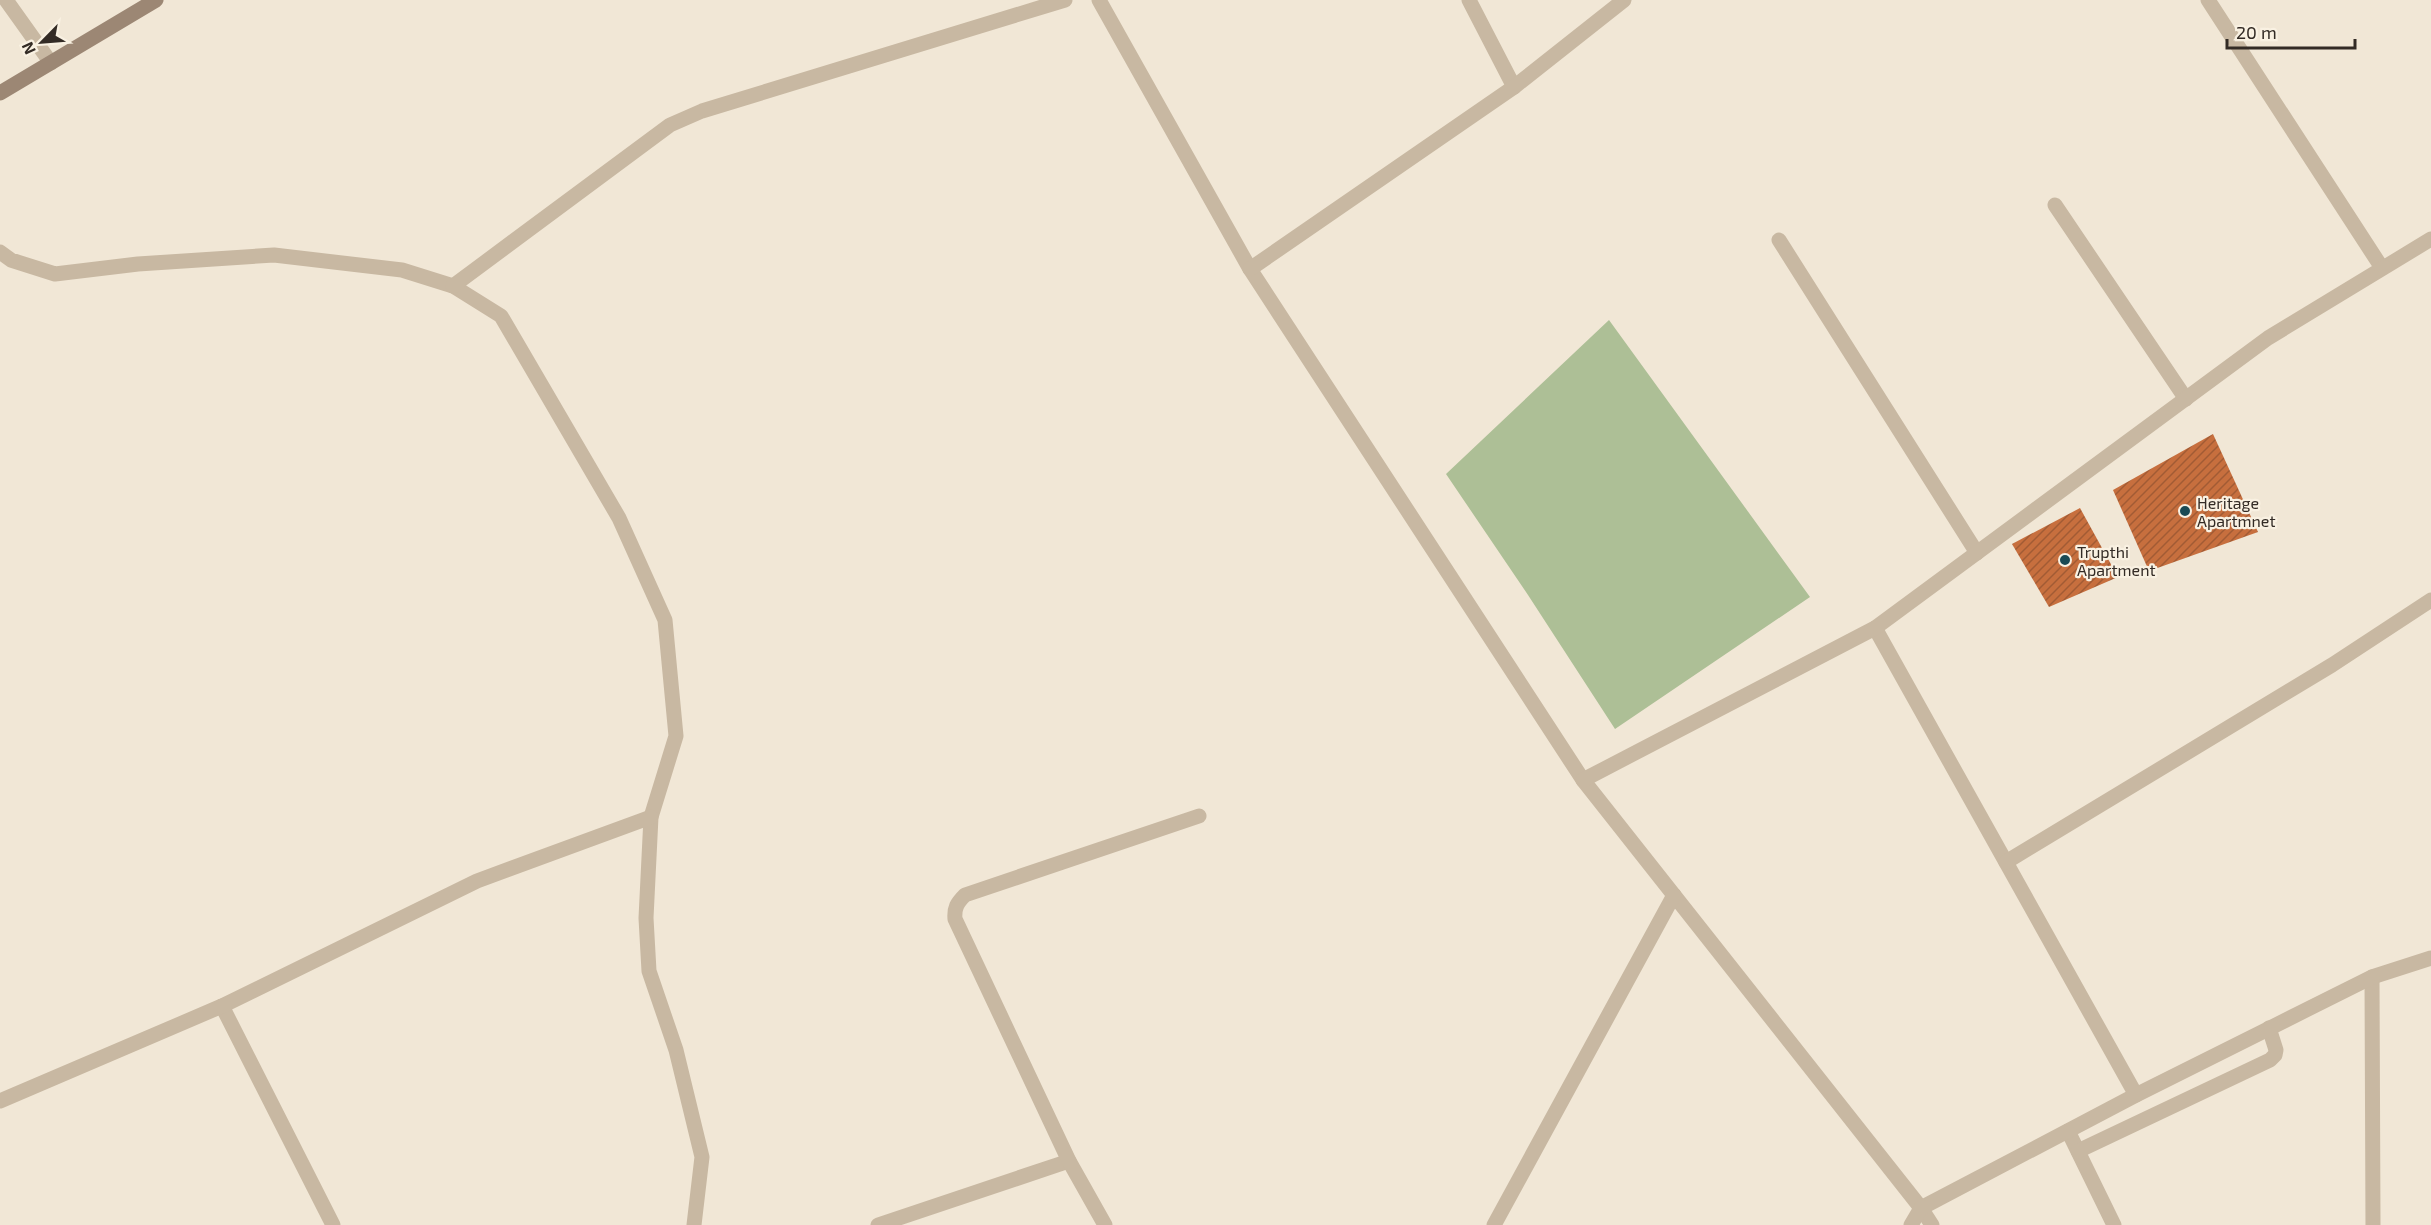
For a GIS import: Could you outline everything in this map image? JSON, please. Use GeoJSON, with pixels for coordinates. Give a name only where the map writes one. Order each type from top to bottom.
{"type":"FeatureCollection","features":[{"type":"Feature","properties":{"kind":"main road"},"geometry":{"type":"LineString","coordinates":[[0,93],[156,0]]}},
{"type":"Feature","properties":{"kind":"street"},"geometry":{"type":"LineString","coordinates":[[6,0],[51,63]]}},
{"type":"Feature","properties":{"kind":"street"},"geometry":{"type":"LineString","coordinates":[[453,286],[670,125],[702,111],[1065,0]]}},
{"type":"Feature","properties":{"kind":"street"},"geometry":{"type":"LineString","coordinates":[[1099,0],[1250,269],[1583,780],[1921,1208],[1932,1225]]}},
{"type":"Feature","properties":{"kind":"street"},"geometry":{"type":"LineString","coordinates":[[1469,0],[1514,87]]}},
{"type":"Feature","properties":{"kind":"street"},"geometry":{"type":"LineString","coordinates":[[1250,269],[1514,87],[1624,0]]}},
{"type":"Feature","properties":{"kind":"street"},"geometry":{"type":"LineString","coordinates":[[2208,0],[2382,268]]}},
{"type":"Feature","properties":{"kind":"street"},"geometry":{"type":"LineString","coordinates":[[2055,204],[2186,399]]}},
{"type":"Feature","properties":{"kind":"street"},"geometry":{"type":"LineString","coordinates":[[1583,780],[1875,628],[2268,338],[2431,239]]}},
{"type":"Feature","properties":{"kind":"street"},"geometry":{"type":"LineString","coordinates":[[1779,240],[1977,552]]}},
{"type":"Feature","properties":{"kind":"street"},"geometry":{"type":"LineString","coordinates":[[0,252],[11,260],[55,274],[138,264],[274,255],[402,270],[453,286],[501,316],[619,518],[665,620],[676,736],[651,817],[646,918],[649,971],[676,1050],[702,1157],[694,1225]]}},
{"type":"Feature","properties":{"kind":"street"},"geometry":{"type":"LineString","coordinates":[[2006,862],[2332,665],[2431,600]]}},
{"type":"Feature","properties":{"kind":"street"},"geometry":{"type":"LineString","coordinates":[[1875,628],[2136,1095]]}},
{"type":"Feature","properties":{"kind":"street"},"geometry":{"type":"LineString","coordinates":[[1105,1225],[1069,1161],[955,919],[956,904],[965,895],[1199,816]]}},
{"type":"Feature","properties":{"kind":"street"},"geometry":{"type":"LineString","coordinates":[[0,1101],[222,1006],[477,881],[651,817]]}},
{"type":"Feature","properties":{"kind":"street"},"geometry":{"type":"LineString","coordinates":[[1494,1225],[1674,895]]}},
{"type":"Feature","properties":{"kind":"street"},"geometry":{"type":"LineString","coordinates":[[1911,1225],[1921,1208],[2136,1095],[2372,977],[2431,958]]}},
{"type":"Feature","properties":{"kind":"street"},"geometry":{"type":"LineString","coordinates":[[2372,977],[2373,1225]]}},
{"type":"Feature","properties":{"kind":"street"},"geometry":{"type":"LineString","coordinates":[[222,1006],[333,1225]]}},
{"type":"Feature","properties":{"kind":"street"},"geometry":{"type":"LineString","coordinates":[[2078,1151],[2270,1060],[2276,1050],[2269,1028]]}},
{"type":"Feature","properties":{"kind":"street"},"geometry":{"type":"LineString","coordinates":[[2068,1131],[2114,1225]]}},
{"type":"Feature","properties":{"kind":"street"},"geometry":{"type":"LineString","coordinates":[[878,1225],[1069,1161]]}},
{"type":"Feature","properties":{"kind":"green space"},"geometry":{"type":"Polygon","coordinates":[[[1609,320],[1810,597],[1615,729],[1446,474],[1609,320]]]}},
{"type":"Feature","properties":{"kind":"building","name":"Heritage Apartmnet"},"geometry":{"type":"Polygon","coordinates":[[[2213,434],[2258,532],[2149,571],[2113,490],[2213,434]]]}},
{"type":"Feature","properties":{"kind":"building","name":"Trupthi Apartment"},"geometry":{"type":"Polygon","coordinates":[[[2080,508],[2118,577],[2049,607],[2012,544],[2080,508]]]}},
{"type":"Feature","properties":{"kind":"place","name":"Heritage Apartmnet"},"geometry":{"type":"Point","coordinates":[2185,511]}},
{"type":"Feature","properties":{"kind":"place","name":"Trupthi Apartment"},"geometry":{"type":"Point","coordinates":[2065,560]}}]}
